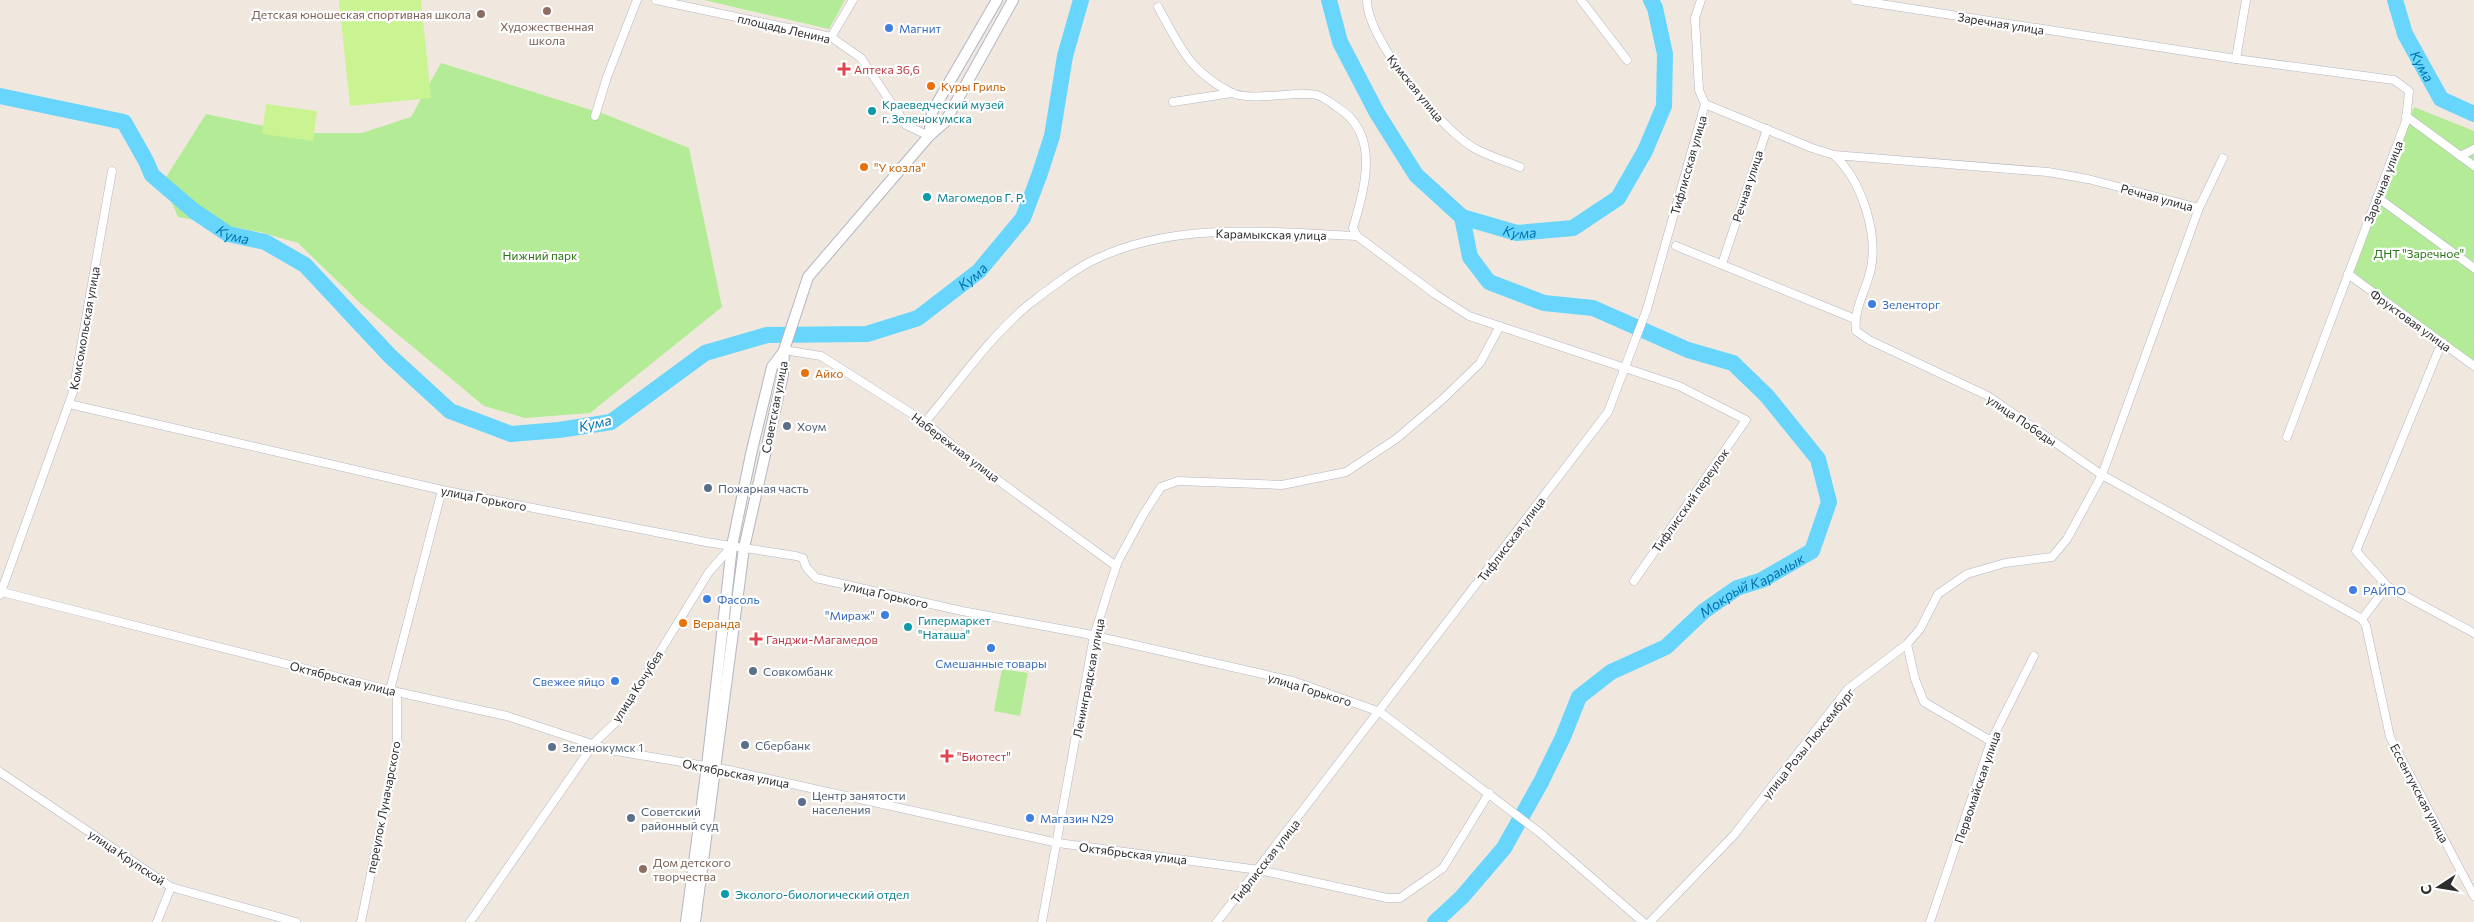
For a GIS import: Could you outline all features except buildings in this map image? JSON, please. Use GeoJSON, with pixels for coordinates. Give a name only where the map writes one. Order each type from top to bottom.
{"type":"FeatureCollection","features":[{"type":"Feature","properties":{"kind":"street"},"geometry":{"type":"LineString","coordinates":[[595,116],[637,0]]}},
{"type":"Feature","properties":{"kind":"street","name":"площадь Ленина"},"geometry":{"type":"LineString","coordinates":[[656,0],[832,37],[861,58],[906,125],[929,136]]}},
{"type":"Feature","properties":{"kind":"street"},"geometry":{"type":"LineString","coordinates":[[832,37],[853,0]]}},
{"type":"Feature","properties":{"kind":"street"},"geometry":{"type":"LineString","coordinates":[[929,136],[932,112],[997,0]]}},
{"type":"Feature","properties":{"kind":"street"},"geometry":{"type":"LineString","coordinates":[[784,350],[808,277],[929,136],[945,122],[1013,0]]}},
{"type":"Feature","properties":{"kind":"street","name":"Кумская улица"},"geometry":{"type":"LineString","coordinates":[[1367,0],[1367,12],[1389,57],[1436,116],[1473,148],[1520,167]]}},
{"type":"Feature","properties":{"kind":"street"},"geometry":{"type":"LineString","coordinates":[[1581,0],[1627,60]]}},
{"type":"Feature","properties":{"kind":"street"},"geometry":{"type":"LineString","coordinates":[[1701,0],[1695,18],[1699,90],[1705,104]]}},
{"type":"Feature","properties":{"kind":"street","name":"Заречная улица"},"geometry":{"type":"LineString","coordinates":[[1855,0],[2236,59],[2394,80],[2409,91],[2406,116],[2378,197],[2287,437]]}},
{"type":"Feature","properties":{"kind":"street"},"geometry":{"type":"LineString","coordinates":[[2236,59],[2246,0]]}},
{"type":"Feature","properties":{"kind":"street"},"geometry":{"type":"LineString","coordinates":[[1158,7],[1187,60],[1206,76],[1232,93]]}},
{"type":"Feature","properties":{"kind":"street"},"geometry":{"type":"LineString","coordinates":[[1173,102],[1232,93],[1253,96],[1318,95],[1346,113],[1363,136],[1367,157],[1362,198],[1353,228],[1357,236],[1435,294],[1469,316],[1625,368]]}},
{"type":"Feature","properties":{"kind":"street","name":"Речная улица"},"geometry":{"type":"LineString","coordinates":[[1705,104],[1812,148],[1834,155],[2048,172],[2088,179],[2199,208],[2102,475]]}},
{"type":"Feature","properties":{"kind":"street","name":"Тифлисская улица"},"geometry":{"type":"LineString","coordinates":[[1217,922],[1259,870],[1608,412],[1647,309],[1705,104]]}},
{"type":"Feature","properties":{"kind":"street"},"geometry":{"type":"LineString","coordinates":[[2406,116],[2474,166]]}},
{"type":"Feature","properties":{"kind":"street","name":"Речная улица"},"geometry":{"type":"LineString","coordinates":[[1722,264],[1767,129]]}},
{"type":"Feature","properties":{"kind":"street"},"geometry":{"type":"LineString","coordinates":[[2460,156],[2474,149]]}},
{"type":"Feature","properties":{"kind":"street"},"geometry":{"type":"LineString","coordinates":[[1676,246],[1854,318],[1871,268],[1870,229],[1855,183],[1845,165],[1834,155]]}},
{"type":"Feature","properties":{"kind":"street"},"geometry":{"type":"LineString","coordinates":[[2199,208],[2223,158]]}},
{"type":"Feature","properties":{"kind":"street","name":"Комсомольская улица"},"geometry":{"type":"LineString","coordinates":[[1,593],[69,404],[112,171]]}},
{"type":"Feature","properties":{"kind":"street"},"geometry":{"type":"LineString","coordinates":[[2378,197],[2474,268]]}},
{"type":"Feature","properties":{"kind":"street","name":"Карамыкская улица"},"geometry":{"type":"LineString","coordinates":[[925,422],[999,334],[1028,305],[1095,259],[1144,243],[1196,234],[1253,232],[1357,236]]}},
{"type":"Feature","properties":{"kind":"street","name":"Фруктовая улица"},"geometry":{"type":"LineString","coordinates":[[2348,274],[2474,366]]}},
{"type":"Feature","properties":{"kind":"street","name":"улица Победы"},"geometry":{"type":"LineString","coordinates":[[1854,318],[1856,331],[1867,340],[1988,396],[2102,475],[2362,618]]}},
{"type":"Feature","properties":{"kind":"street","name":"Ленинградская улица"},"geometry":{"type":"LineString","coordinates":[[1042,922],[1058,843],[1094,636],[1116,566],[1142,514],[1161,486],[1178,481],[1282,485],[1346,472],[1396,439],[1444,398],[1480,363],[1500,326]]}},
{"type":"Feature","properties":{"kind":"street"},"geometry":{"type":"LineString","coordinates":[[2442,342],[2356,550],[2387,586],[2474,633]]}},
{"type":"Feature","properties":{"kind":"street","name":"Набережная улица"},"geometry":{"type":"LineString","coordinates":[[784,350],[821,356],[925,422],[966,457],[1116,566]]}},
{"type":"Feature","properties":{"kind":"street","name":"Советская улица"},"geometry":{"type":"LineString","coordinates":[[695,922],[712,766],[732,546],[751,454],[772,367],[784,350]]}},
{"type":"Feature","properties":{"kind":"street","name":"Советская улица"},"geometry":{"type":"LineString","coordinates":[[686,922],[712,766],[744,548],[782,375],[784,350]]}},
{"type":"Feature","properties":{"kind":"street","name":"Тифлисский переулок"},"geometry":{"type":"LineString","coordinates":[[1625,368],[1680,386],[1746,420],[1634,581]]}},
{"type":"Feature","properties":{"kind":"street","name":"улица Горького"},"geometry":{"type":"LineString","coordinates":[[69,404],[442,490],[803,558],[806,567],[816,578],[962,611],[1094,636],[1293,681],[1380,712],[1538,832],[1643,922]]}},
{"type":"Feature","properties":{"kind":"street","name":"улица Розы Люксембург"},"geometry":{"type":"LineString","coordinates":[[1650,922],[1734,835],[1848,689],[1907,644],[1920,629],[1938,594],[1967,574],[2005,563],[2052,557],[2067,539],[2102,475]]}},
{"type":"Feature","properties":{"kind":"street","name":"переулок Луначарского"},"geometry":{"type":"LineString","coordinates":[[361,922],[397,748],[393,691],[442,490]]}},
{"type":"Feature","properties":{"kind":"street","name":"улица Кочубея"},"geometry":{"type":"LineString","coordinates":[[470,922],[592,745],[618,720],[708,572],[732,546]]}},
{"type":"Feature","properties":{"kind":"street"},"geometry":{"type":"LineString","coordinates":[[2362,618],[2387,586]]}},
{"type":"Feature","properties":{"kind":"street","name":"Октябрьская улица"},"geometry":{"type":"LineString","coordinates":[[1,593],[393,691],[507,716],[592,745],[712,766],[1058,843],[1259,870],[1387,898],[1400,898],[1443,868],[1489,793]]}},
{"type":"Feature","properties":{"kind":"street","name":"Ессентукская улица"},"geometry":{"type":"LineString","coordinates":[[2362,618],[2366,626],[2390,737],[2474,896]]}},
{"type":"Feature","properties":{"kind":"street"},"geometry":{"type":"LineString","coordinates":[[1907,644],[1915,679],[1924,702],[1992,740]]}},
{"type":"Feature","properties":{"kind":"street","name":"Первомайская улица"},"geometry":{"type":"LineString","coordinates":[[1930,922],[1992,740],[2034,656]]}},
{"type":"Feature","properties":{"kind":"street","name":"улица Крупской"},"geometry":{"type":"LineString","coordinates":[[0,772],[171,887],[296,922]]}},
{"type":"Feature","properties":{"kind":"street"},"geometry":{"type":"LineString","coordinates":[[157,922],[171,887]]}},
{"type":"Feature","properties":{"kind":"green space"},"geometry":{"type":"Polygon","coordinates":[[[339,0],[421,0],[431,98],[350,106],[339,0]]]}},
{"type":"Feature","properties":{"kind":"green space"},"geometry":{"type":"Polygon","coordinates":[[[704,0],[845,0],[829,29],[704,0]]]}},
{"type":"Feature","properties":{"kind":"green space","name":"Нижний парк"},"geometry":{"type":"Polygon","coordinates":[[[441,63],[607,115],[689,148],[722,307],[590,413],[525,418],[484,406],[360,303],[298,243],[260,232],[178,217],[163,182],[206,114],[297,133],[362,133],[411,117],[441,63]]]}},
{"type":"Feature","properties":{"kind":"green space"},"geometry":{"type":"Polygon","coordinates":[[[266,104],[317,111],[313,141],[262,134],[266,104]]]}},
{"type":"Feature","properties":{"kind":"green space","name":"ДНТ \"Заречное\""},"geometry":{"type":"Polygon","coordinates":[[[2414,107],[2474,131],[2474,369],[2354,272],[2414,107]]]}},
{"type":"Feature","properties":{"kind":"green space"},"geometry":{"type":"Polygon","coordinates":[[[1002,669],[1028,673],[1020,716],[994,711],[1002,669]]]}},
{"type":"Feature","properties":{"kind":"waterway","name":"Кума"},"geometry":{"type":"LineString","coordinates":[[0,96],[124,122],[152,175],[194,211],[228,234],[265,242],[305,265],[390,356],[450,411],[511,434],[559,430],[611,422],[705,353],[767,335],[867,334],[918,318],[979,271],[1023,218],[1039,176],[1052,136],[1065,56],[1081,0]]}},
{"type":"Feature","properties":{"kind":"waterway","name":"Кума"},"geometry":{"type":"LineString","coordinates":[[1329,0],[1340,42],[1377,113],[1416,175],[1462,217],[1517,233],[1573,228],[1618,198],[1645,151],[1664,106],[1665,54],[1655,8],[1651,0]]}},
{"type":"Feature","properties":{"kind":"waterway","name":"Кума"},"geometry":{"type":"LineString","coordinates":[[2395,0],[2405,34],[2441,99],[2474,114]]}},
{"type":"Feature","properties":{"kind":"waterway","name":"Мокрый Карамык"},"geometry":{"type":"LineString","coordinates":[[1435,922],[1462,897],[1504,848],[1541,782],[1563,737],[1579,697],[1611,672],[1666,647],[1704,611],[1737,588],[1762,580],[1812,551],[1829,502],[1818,459],[1767,396],[1733,363],[1688,350],[1593,308],[1544,303],[1489,282],[1470,257],[1462,217]]}},
{"type":"Feature","properties":{"kind":"place","name":"Художественная школа"},"geometry":{"type":"Point","coordinates":[547,11]}},
{"type":"Feature","properties":{"kind":"place","name":"Детская юношеская спортивная школа"},"geometry":{"type":"Point","coordinates":[481,14]}},
{"type":"Feature","properties":{"kind":"place","name":"Магнит"},"geometry":{"type":"Point","coordinates":[889,28]}},
{"type":"Feature","properties":{"kind":"place","name":"Аптека 36,6"},"geometry":{"type":"Point","coordinates":[844,69]}},
{"type":"Feature","properties":{"kind":"place","name":"Куры Гриль"},"geometry":{"type":"Point","coordinates":[931,86]}},
{"type":"Feature","properties":{"kind":"place","name":"Краеведческий музей г. Зеленокумска"},"geometry":{"type":"Point","coordinates":[872,111]}},
{"type":"Feature","properties":{"kind":"place","name":"\"У козла\""},"geometry":{"type":"Point","coordinates":[864,167]}},
{"type":"Feature","properties":{"kind":"place","name":"Магомедов Г. Р."},"geometry":{"type":"Point","coordinates":[927,197]}},
{"type":"Feature","properties":{"kind":"place","name":"Зеленторг"},"geometry":{"type":"Point","coordinates":[1872,304]}},
{"type":"Feature","properties":{"kind":"place","name":"Айко"},"geometry":{"type":"Point","coordinates":[805,373]}},
{"type":"Feature","properties":{"kind":"place","name":"Хоум"},"geometry":{"type":"Point","coordinates":[787,426]}},
{"type":"Feature","properties":{"kind":"place","name":"Пожарная часть"},"geometry":{"type":"Point","coordinates":[708,488]}},
{"type":"Feature","properties":{"kind":"place","name":"РАЙПО"},"geometry":{"type":"Point","coordinates":[2353,590]}},
{"type":"Feature","properties":{"kind":"place","name":"Фасоль"},"geometry":{"type":"Point","coordinates":[707,599]}},
{"type":"Feature","properties":{"kind":"place","name":"\"Мираж\""},"geometry":{"type":"Point","coordinates":[885,615]}},
{"type":"Feature","properties":{"kind":"place","name":"Веранда"},"geometry":{"type":"Point","coordinates":[683,623]}},
{"type":"Feature","properties":{"kind":"place","name":"Гипермаркет \"Наташа\""},"geometry":{"type":"Point","coordinates":[908,627]}},
{"type":"Feature","properties":{"kind":"place","name":"Ганджи-Магамедов"},"geometry":{"type":"Point","coordinates":[756,639]}},
{"type":"Feature","properties":{"kind":"place","name":"Смешанные товары"},"geometry":{"type":"Point","coordinates":[991,648]}},
{"type":"Feature","properties":{"kind":"place","name":"Совкомбанк"},"geometry":{"type":"Point","coordinates":[753,671]}},
{"type":"Feature","properties":{"kind":"place","name":"Свежее яйцо"},"geometry":{"type":"Point","coordinates":[615,681]}},
{"type":"Feature","properties":{"kind":"place","name":"Сбербанк"},"geometry":{"type":"Point","coordinates":[745,745]}},
{"type":"Feature","properties":{"kind":"place","name":"Зеленокумск 1"},"geometry":{"type":"Point","coordinates":[552,747]}},
{"type":"Feature","properties":{"kind":"place","name":"\"Биотест\""},"geometry":{"type":"Point","coordinates":[947,756]}},
{"type":"Feature","properties":{"kind":"place","name":"Центр занятости населения"},"geometry":{"type":"Point","coordinates":[802,802]}},
{"type":"Feature","properties":{"kind":"place","name":"Советский районный суд"},"geometry":{"type":"Point","coordinates":[631,818]}},
{"type":"Feature","properties":{"kind":"place","name":"Магазин N29"},"geometry":{"type":"Point","coordinates":[1030,818]}},
{"type":"Feature","properties":{"kind":"place","name":"Дом детского творчества"},"geometry":{"type":"Point","coordinates":[643,869]}},
{"type":"Feature","properties":{"kind":"place","name":"Эколого-биологический отдел"},"geometry":{"type":"Point","coordinates":[725,894]}}]}
